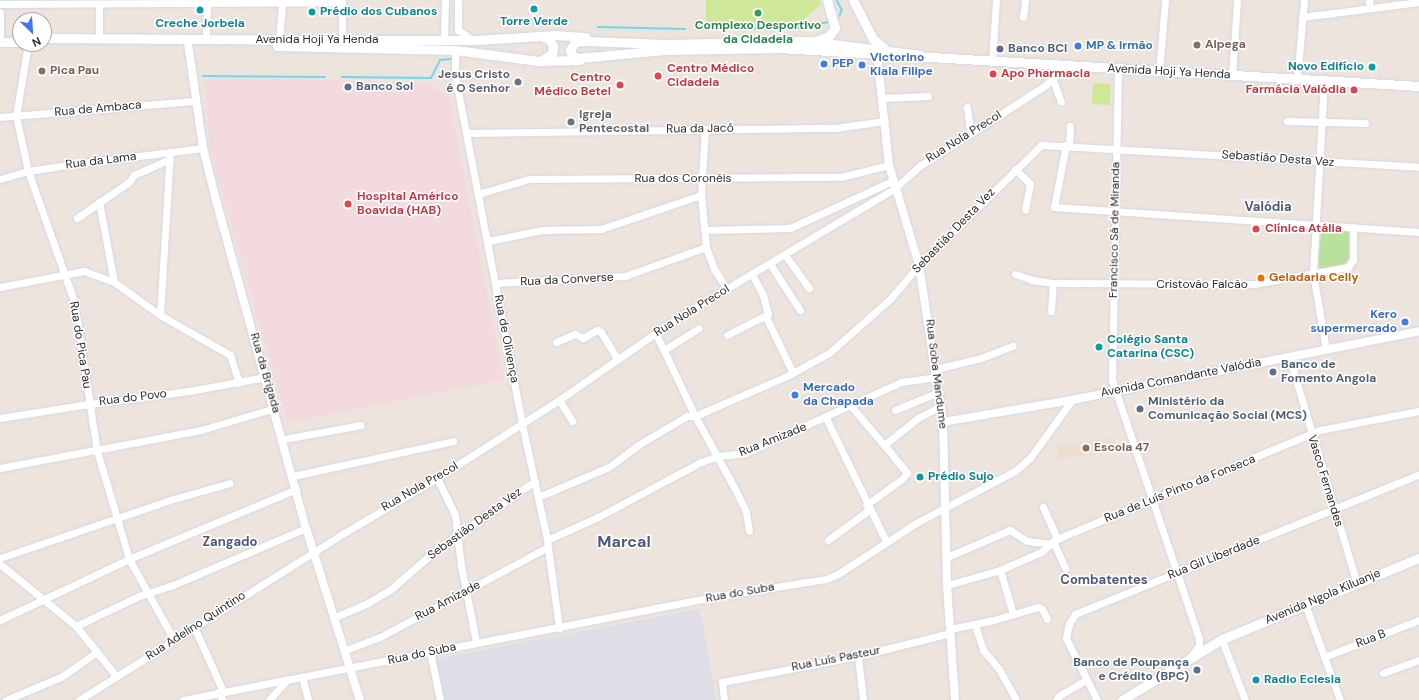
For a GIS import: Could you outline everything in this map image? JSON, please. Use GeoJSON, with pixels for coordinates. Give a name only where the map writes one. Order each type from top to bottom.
{"type":"FeatureCollection","features":[{"type":"Feature","properties":{"kind":"main road"},"geometry":{"type":"LineString","coordinates":[[808,41],[826,38],[836,28],[827,0]]}},
{"type":"Feature","properties":{"kind":"main road"},"geometry":{"type":"LineString","coordinates":[[852,0],[873,39],[887,49]]}},
{"type":"Feature","properties":{"kind":"main road","name":"Avenida Hoji Ya Henda"},"geometry":{"type":"LineString","coordinates":[[52,38],[476,40],[539,36],[589,37],[615,42],[665,44],[808,41],[887,49],[920,55]]}},
{"type":"Feature","properties":{"kind":"main road"},"geometry":{"type":"LineString","coordinates":[[538,61],[549,58],[553,51],[550,40],[539,36]]}},
{"type":"Feature","properties":{"kind":"main road"},"geometry":{"type":"LineString","coordinates":[[0,38],[12,38]]}},
{"type":"Feature","properties":{"kind":"main road","name":"Avenida Hoji Ya Henda"},"geometry":{"type":"LineString","coordinates":[[52,41],[455,50],[538,61],[575,60],[609,55],[665,50],[747,48],[920,55],[1159,72],[1419,86]]}},
{"type":"Feature","properties":{"kind":"main road"},"geometry":{"type":"LineString","coordinates":[[609,55],[575,58],[570,50],[572,44],[580,41],[615,42]]}},
{"type":"Feature","properties":{"kind":"main road"},"geometry":{"type":"LineString","coordinates":[[0,42],[12,42]]}},
{"type":"Feature","properties":{"kind":"main road","name":"Avenida Ngola Kiluanje"},"geometry":{"type":"LineString","coordinates":[[1129,700],[1201,654],[1225,641],[1356,582],[1419,558]]}},
{"type":"Feature","properties":{"kind":"main road","name":"Avenida Ngola Kiluanje"},"geometry":{"type":"LineString","coordinates":[[1122,700],[1215,643],[1225,641]]}},
{"type":"Feature","properties":{"kind":"street"},"geometry":{"type":"LineString","coordinates":[[0,0],[0,5],[207,2],[282,3],[342,1],[342,40]]}},
{"type":"Feature","properties":{"kind":"street"},"geometry":{"type":"LineString","coordinates":[[444,40],[445,0]]}},
{"type":"Feature","properties":{"kind":"street"},"geometry":{"type":"LineString","coordinates":[[458,0],[458,30],[463,36],[476,40]]}},
{"type":"Feature","properties":{"kind":"street"},"geometry":{"type":"LineString","coordinates":[[992,61],[996,0]]}},
{"type":"Feature","properties":{"kind":"street"},"geometry":{"type":"LineString","coordinates":[[1023,17],[1025,0]]}},
{"type":"Feature","properties":{"kind":"street"},"geometry":{"type":"LineString","coordinates":[[1159,72],[1165,0]]}},
{"type":"Feature","properties":{"kind":"street"},"geometry":{"type":"LineString","coordinates":[[1232,76],[1237,0]]}},
{"type":"Feature","properties":{"kind":"street"},"geometry":{"type":"LineString","coordinates":[[1297,79],[1304,0]]}},
{"type":"Feature","properties":{"kind":"street"},"geometry":{"type":"LineString","coordinates":[[1369,0],[1370,8]]}},
{"type":"Feature","properties":{"kind":"street"},"geometry":{"type":"LineString","coordinates":[[206,38],[207,2]]}},
{"type":"Feature","properties":{"kind":"street"},"geometry":{"type":"LineString","coordinates":[[1302,17],[1419,2]]}},
{"type":"Feature","properties":{"kind":"street"},"geometry":{"type":"LineString","coordinates":[[279,40],[282,3]]}},
{"type":"Feature","properties":{"kind":"street"},"geometry":{"type":"LineString","coordinates":[[99,4],[99,38]]}},
{"type":"Feature","properties":{"kind":"street"},"geometry":{"type":"LineString","coordinates":[[0,12],[0,38]]}},
{"type":"Feature","properties":{"kind":"street","name":"Rua da Brigada"},"geometry":{"type":"LineString","coordinates":[[188,43],[203,148],[284,439],[306,528],[346,650],[360,700]]}},
{"type":"Feature","properties":{"kind":"street","name":"Rua de Olivença"},"geometry":{"type":"LineString","coordinates":[[455,50],[455,75],[522,424],[547,543],[559,628]]}},
{"type":"Feature","properties":{"kind":"street","name":"Rua do Pica Pau"},"geometry":{"type":"LineString","coordinates":[[27,52],[16,116],[28,171],[65,274],[79,322],[89,404],[97,451],[129,559],[174,640]]}},
{"type":"Feature","properties":{"kind":"street","name":"Rua Soba Mandume"},"geometry":{"type":"LineString","coordinates":[[877,53],[889,165],[893,185],[919,265],[943,422],[947,585],[955,700]]}},
{"type":"Feature","properties":{"kind":"street","name":"Rua Nola Precol"},"geometry":{"type":"LineString","coordinates":[[314,552],[437,478],[559,400],[617,359],[656,334],[727,289],[785,255],[1053,80],[1065,66]]}},
{"type":"Feature","properties":{"kind":"street","name":"Francisco Sá de Miranda"},"geometry":{"type":"LineString","coordinates":[[1118,69],[1112,380],[1151,502],[1200,638],[1199,646],[1188,659]]}},
{"type":"Feature","properties":{"kind":"street"},"geometry":{"type":"LineString","coordinates":[[1053,80],[1060,102]]}},
{"type":"Feature","properties":{"kind":"street"},"geometry":{"type":"LineString","coordinates":[[1324,81],[1313,274],[1326,349]]}},
{"type":"Feature","properties":{"kind":"street"},"geometry":{"type":"LineString","coordinates":[[882,98],[928,96]]}},
{"type":"Feature","properties":{"kind":"street","name":"Rua de Ambaca"},"geometry":{"type":"LineString","coordinates":[[0,117],[196,101]]}},
{"type":"Feature","properties":{"kind":"street"},"geometry":{"type":"LineString","coordinates":[[967,107],[970,133]]}},
{"type":"Feature","properties":{"kind":"street"},"geometry":{"type":"LineString","coordinates":[[1287,120],[1365,123]]}},
{"type":"Feature","properties":{"kind":"street","name":"Rua da Jacó"},"geometry":{"type":"LineString","coordinates":[[466,133],[836,128],[885,121]]}},
{"type":"Feature","properties":{"kind":"street"},"geometry":{"type":"LineString","coordinates":[[1070,126],[1068,145],[1054,207],[1419,232]]}},
{"type":"Feature","properties":{"kind":"street"},"geometry":{"type":"LineString","coordinates":[[705,130],[701,195],[706,247],[714,269],[727,289]]}},
{"type":"Feature","properties":{"kind":"street","name":"Sebastião Desta Vez"},"geometry":{"type":"LineString","coordinates":[[538,497],[609,467],[638,445],[681,419],[695,416],[793,373],[845,341],[890,299],[919,265],[1014,168],[1041,145],[1068,145],[1320,162],[1419,167]]}},
{"type":"Feature","properties":{"kind":"street","name":"Rua da Lama"},"geometry":{"type":"LineString","coordinates":[[0,179],[28,171],[170,156],[203,148]]}},
{"type":"Feature","properties":{"kind":"street"},"geometry":{"type":"LineString","coordinates":[[77,218],[129,182],[134,175],[170,156]]}},
{"type":"Feature","properties":{"kind":"street"},"geometry":{"type":"LineString","coordinates":[[160,316],[170,156]]}},
{"type":"Feature","properties":{"kind":"street","name":"Rua dos Coronéis"},"geometry":{"type":"LineString","coordinates":[[478,194],[529,179],[841,177],[889,165]]}},
{"type":"Feature","properties":{"kind":"street"},"geometry":{"type":"LineString","coordinates":[[1014,168],[1030,184],[1025,210]]}},
{"type":"Feature","properties":{"kind":"street"},"geometry":{"type":"LineString","coordinates":[[705,230],[790,228],[893,185]]}},
{"type":"Feature","properties":{"kind":"street"},"geometry":{"type":"LineString","coordinates":[[488,241],[542,230],[601,229],[701,195]]}},
{"type":"Feature","properties":{"kind":"street"},"geometry":{"type":"LineString","coordinates":[[99,202],[114,282]]}},
{"type":"Feature","properties":{"kind":"street","name":"Cristovão Falcão"},"geometry":{"type":"LineString","coordinates":[[1014,274],[1032,280],[1053,283],[1236,286],[1313,274],[1350,265],[1354,255],[1353,228]]}},
{"type":"Feature","properties":{"kind":"street","name":"Rua da Converse"},"geometry":{"type":"LineString","coordinates":[[496,283],[625,276],[706,247]]}},
{"type":"Feature","properties":{"kind":"street"},"geometry":{"type":"LineString","coordinates":[[785,255],[809,288]]}},
{"type":"Feature","properties":{"kind":"street"},"geometry":{"type":"LineString","coordinates":[[770,264],[800,310]]}},
{"type":"Feature","properties":{"kind":"street"},"geometry":{"type":"LineString","coordinates":[[0,287],[88,271],[114,282],[160,316],[230,356],[239,383]]}},
{"type":"Feature","properties":{"kind":"street"},"geometry":{"type":"LineString","coordinates":[[752,274],[763,295],[768,312],[766,317],[793,373]]}},
{"type":"Feature","properties":{"kind":"street"},"geometry":{"type":"LineString","coordinates":[[1051,311],[1053,283]]}},
{"type":"Feature","properties":{"kind":"street"},"geometry":{"type":"LineString","coordinates":[[727,335],[766,317]]}},
{"type":"Feature","properties":{"kind":"street"},"geometry":{"type":"LineString","coordinates":[[664,350],[699,328]]}},
{"type":"Feature","properties":{"kind":"street"},"geometry":{"type":"LineString","coordinates":[[556,342],[575,334],[584,338],[597,330],[601,332],[617,359]]}},
{"type":"Feature","properties":{"kind":"street","name":"Avenida Comandante Valódia"},"geometry":{"type":"LineString","coordinates":[[943,422],[1115,392],[1419,331]]}},
{"type":"Feature","properties":{"kind":"street"},"geometry":{"type":"LineString","coordinates":[[656,334],[695,416],[718,456],[746,512],[749,531]]}},
{"type":"Feature","properties":{"kind":"street","name":"Rua Amizade"},"geometry":{"type":"LineString","coordinates":[[346,650],[375,640],[466,592],[547,543],[701,462],[718,456],[746,453],[826,418],[901,382],[936,373],[1013,346]]}},
{"type":"Feature","properties":{"kind":"street","name":"Vasco Fernandes"},"geometry":{"type":"LineString","coordinates":[[1289,356],[1356,582]]}},
{"type":"Feature","properties":{"kind":"street","name":"Rua do Povo"},"geometry":{"type":"LineString","coordinates":[[0,418],[239,383],[266,377]]}},
{"type":"Feature","properties":{"kind":"street"},"geometry":{"type":"LineString","coordinates":[[895,410],[939,392]]}},
{"type":"Feature","properties":{"kind":"street"},"geometry":{"type":"LineString","coordinates":[[559,400],[572,421]]}},
{"type":"Feature","properties":{"kind":"street","name":"Rua do Suba"},"geometry":{"type":"LineString","coordinates":[[351,668],[476,642],[559,628],[718,596],[826,579],[850,566],[886,540],[1024,464],[1072,400]]}},
{"type":"Feature","properties":{"kind":"street"},"geometry":{"type":"LineString","coordinates":[[828,540],[902,479],[907,473],[851,406]]}},
{"type":"Feature","properties":{"kind":"street"},"geometry":{"type":"LineString","coordinates":[[884,444],[918,418],[941,406]]}},
{"type":"Feature","properties":{"kind":"street"},"geometry":{"type":"LineString","coordinates":[[0,468],[97,451],[201,430],[275,408]]}},
{"type":"Feature","properties":{"kind":"street","name":"Rua de Luís Pinto da Fonseca"},"geometry":{"type":"LineString","coordinates":[[947,585],[1000,570],[1036,555],[1054,541],[1151,502],[1320,430],[1419,411]]}},
{"type":"Feature","properties":{"kind":"street"},"geometry":{"type":"LineString","coordinates":[[826,418],[850,464],[868,507],[886,540]]}},
{"type":"Feature","properties":{"kind":"street"},"geometry":{"type":"LineString","coordinates":[[284,439],[361,425]]}},
{"type":"Feature","properties":{"kind":"street"},"geometry":{"type":"LineString","coordinates":[[292,476],[453,441]]}},
{"type":"Feature","properties":{"kind":"street","name":"Rua Gil Liberdade"},"geometry":{"type":"LineString","coordinates":[[1097,700],[1066,638],[1069,624],[1075,614],[1419,474]]}},
{"type":"Feature","properties":{"kind":"street"},"geometry":{"type":"LineString","coordinates":[[437,478],[453,510],[466,592],[476,642]]}},
{"type":"Feature","properties":{"kind":"street","name":"Sebastião Desta Vez"},"geometry":{"type":"LineString","coordinates":[[335,617],[368,603],[390,590],[437,549],[458,537],[535,481]]}},
{"type":"Feature","properties":{"kind":"street"},"geometry":{"type":"LineString","coordinates":[[0,558],[117,518],[230,483]]}},
{"type":"Feature","properties":{"kind":"street"},"geometry":{"type":"LineString","coordinates":[[0,620],[129,559],[296,489]]}},
{"type":"Feature","properties":{"kind":"street"},"geometry":{"type":"LineString","coordinates":[[1043,507],[1065,568]]}},
{"type":"Feature","properties":{"kind":"street"},"geometry":{"type":"LineString","coordinates":[[76,626],[147,593],[173,585],[306,528]]}},
{"type":"Feature","properties":{"kind":"street"},"geometry":{"type":"LineString","coordinates":[[947,556],[1010,530],[1028,541],[1054,541]]}},
{"type":"Feature","properties":{"kind":"street","name":"Rua Adelino Quintino"},"geometry":{"type":"LineString","coordinates":[[79,700],[314,552]]}},
{"type":"Feature","properties":{"kind":"street"},"geometry":{"type":"LineString","coordinates":[[0,564],[76,626],[116,676]]}},
{"type":"Feature","properties":{"kind":"street"},"geometry":{"type":"LineString","coordinates":[[1000,570],[1013,614]]}},
{"type":"Feature","properties":{"kind":"street"},"geometry":{"type":"LineString","coordinates":[[1305,604],[1340,700]]}},
{"type":"Feature","properties":{"kind":"street","name":"Rua Luís Pasteur"},"geometry":{"type":"LineString","coordinates":[[724,700],[722,682],[858,656],[1040,607],[1047,619]]}},
{"type":"Feature","properties":{"kind":"street","name":"Rua B"},"geometry":{"type":"LineString","coordinates":[[1324,657],[1419,620]]}},
{"type":"Feature","properties":{"kind":"street"},"geometry":{"type":"LineString","coordinates":[[975,625],[983,650],[999,669],[1016,700]]}},
{"type":"Feature","properties":{"kind":"street"},"geometry":{"type":"LineString","coordinates":[[194,627],[223,700]]}},
{"type":"Feature","properties":{"kind":"street"},"geometry":{"type":"LineString","coordinates":[[1225,641],[1245,700]]}},
{"type":"Feature","properties":{"kind":"street"},"geometry":{"type":"LineString","coordinates":[[6,700],[61,677],[97,652]]}},
{"type":"Feature","properties":{"kind":"street"},"geometry":{"type":"LineString","coordinates":[[430,652],[440,700]]}},
{"type":"Feature","properties":{"kind":"street"},"geometry":{"type":"LineString","coordinates":[[858,656],[863,700]]}},
{"type":"Feature","properties":{"kind":"street"},"geometry":{"type":"LineString","coordinates":[[1383,674],[1419,660]]}},
{"type":"Feature","properties":{"kind":"street"},"geometry":{"type":"LineString","coordinates":[[183,700],[351,668]]}},
{"type":"Feature","properties":{"kind":"street"},"geometry":{"type":"LineString","coordinates":[[302,677],[308,700]]}},
{"type":"Feature","properties":{"kind":"street"},"geometry":{"type":"LineString","coordinates":[[269,700],[288,680]]}},
{"type":"Feature","properties":{"kind":"street"},"geometry":{"type":"LineString","coordinates":[[1056,700],[1060,695],[1086,680]]}},
{"type":"Feature","properties":{"kind":"shaded area","name":"Hospital Américo Boavida (HAB)"},"geometry":{"type":"Polygon","coordinates":[[[204,78],[426,82],[449,97],[504,379],[287,423],[210,148],[204,78]]]}},
{"type":"Feature","properties":{"kind":"shaded area","name":"Escola 47"},"geometry":{"type":"Polygon","coordinates":[[[1114,437],[1116,450],[1059,459],[1057,446],[1114,437]]]}},
{"type":"Feature","properties":{"kind":"shaded area"},"geometry":{"type":"Polygon","coordinates":[[[700,609],[716,700],[444,700],[436,659],[700,609]]]}},
{"type":"Feature","properties":{"kind":"green space","name":"Complexo Desportivo da Cidadela"},"geometry":{"type":"Polygon","coordinates":[[[706,0],[819,0],[821,4],[800,23],[706,22],[706,0]]]}},
{"type":"Feature","properties":{"kind":"green space"},"geometry":{"type":"Polygon","coordinates":[[[1093,83],[1111,84],[1110,105],[1092,104],[1093,83]]]}},
{"type":"Feature","properties":{"kind":"green space"},"geometry":{"type":"Polygon","coordinates":[[[1327,229],[1349,232],[1349,257],[1345,265],[1320,269],[1318,263],[1321,234],[1327,229]]]}},
{"type":"Feature","properties":{"kind":"waterway"},"geometry":{"type":"LineString","coordinates":[[837,0],[842,10],[840,16]]}},
{"type":"Feature","properties":{"kind":"waterway"},"geometry":{"type":"LineString","coordinates":[[696,29],[798,28],[829,22]]}},
{"type":"Feature","properties":{"kind":"waterway"},"geometry":{"type":"LineString","coordinates":[[598,27],[685,29]]}},
{"type":"Feature","properties":{"kind":"waterway"},"geometry":{"type":"LineString","coordinates":[[342,77],[431,78],[440,60],[451,59]]}},
{"type":"Feature","properties":{"kind":"waterway"},"geometry":{"type":"LineString","coordinates":[[203,76],[325,77]]}},
{"type":"Feature","properties":{"kind":"place","name":"Torre Verde"},"geometry":{"type":"Point","coordinates":[534,9]}},
{"type":"Feature","properties":{"kind":"place","name":"Creche Jorbela"},"geometry":{"type":"Point","coordinates":[200,10]}},
{"type":"Feature","properties":{"kind":"place","name":"Prédio dos Cubanos"},"geometry":{"type":"Point","coordinates":[312,12]}},
{"type":"Feature","properties":{"kind":"place","name":"Complexo Desportivo da Cidadela"},"geometry":{"type":"Point","coordinates":[758,13]}},
{"type":"Feature","properties":{"kind":"place","name":"Alpega"},"geometry":{"type":"Point","coordinates":[1197,45]}},
{"type":"Feature","properties":{"kind":"place","name":"MP & Irmão"},"geometry":{"type":"Point","coordinates":[1078,46]}},
{"type":"Feature","properties":{"kind":"place","name":"Banco BCI"},"geometry":{"type":"Point","coordinates":[1000,49]}},
{"type":"Feature","properties":{"kind":"place","name":"PEP"},"geometry":{"type":"Point","coordinates":[824,64]}},
{"type":"Feature","properties":{"kind":"place","name":"Victorino Kiala Filipe"},"geometry":{"type":"Point","coordinates":[862,65]}},
{"type":"Feature","properties":{"kind":"place","name":"Novo Edifício"},"geometry":{"type":"Point","coordinates":[1372,67]}},
{"type":"Feature","properties":{"kind":"place","name":"Pica Pau"},"geometry":{"type":"Point","coordinates":[42,71]}},
{"type":"Feature","properties":{"kind":"place","name":"Apo Pharmacia"},"geometry":{"type":"Point","coordinates":[993,74]}},
{"type":"Feature","properties":{"kind":"place","name":"Centro Médico Cidadela"},"geometry":{"type":"Point","coordinates":[658,76]}},
{"type":"Feature","properties":{"kind":"place","name":"Jesus Cristo é O Senhor"},"geometry":{"type":"Point","coordinates":[518,82]}},
{"type":"Feature","properties":{"kind":"place","name":"Centro Médico Betel"},"geometry":{"type":"Point","coordinates":[620,85]}},
{"type":"Feature","properties":{"kind":"place","name":"Banco Sol"},"geometry":{"type":"Point","coordinates":[348,87]}},
{"type":"Feature","properties":{"kind":"place","name":"Farmácia Valódia"},"geometry":{"type":"Point","coordinates":[1354,90]}},
{"type":"Feature","properties":{"kind":"place","name":"Igreja Pentecostal"},"geometry":{"type":"Point","coordinates":[571,122]}},
{"type":"Feature","properties":{"kind":"place","name":"Hospital Américo Boavida (HAB)"},"geometry":{"type":"Point","coordinates":[348,204]}},
{"type":"Feature","properties":{"kind":"place","name":"Clínica Atália"},"geometry":{"type":"Point","coordinates":[1256,229]}},
{"type":"Feature","properties":{"kind":"place","name":"Geladaria Celly"},"geometry":{"type":"Point","coordinates":[1261,278]}},
{"type":"Feature","properties":{"kind":"place","name":"Kero supermercado"},"geometry":{"type":"Point","coordinates":[1405,322]}},
{"type":"Feature","properties":{"kind":"place","name":"Colégio Santa Catarina (CSC)"},"geometry":{"type":"Point","coordinates":[1099,347]}},
{"type":"Feature","properties":{"kind":"place","name":"Banco de Fomento Angola"},"geometry":{"type":"Point","coordinates":[1273,372]}},
{"type":"Feature","properties":{"kind":"place","name":"Mercado da Chapada"},"geometry":{"type":"Point","coordinates":[795,395]}},
{"type":"Feature","properties":{"kind":"place","name":"Ministério da Comunicação Social (MCS)"},"geometry":{"type":"Point","coordinates":[1140,409]}},
{"type":"Feature","properties":{"kind":"place","name":"Escola 47"},"geometry":{"type":"Point","coordinates":[1086,448]}},
{"type":"Feature","properties":{"kind":"place","name":"Prédio Sujo"},"geometry":{"type":"Point","coordinates":[920,477]}},
{"type":"Feature","properties":{"kind":"place","name":"Banco de Poupança e Crédito (BPC)"},"geometry":{"type":"Point","coordinates":[1197,670]}},
{"type":"Feature","properties":{"kind":"place","name":"Radio Eclesia"},"geometry":{"type":"Point","coordinates":[1256,680]}},
{"type":"Feature","properties":{"kind":"district","name":"Valódia"},"geometry":{"type":"Point","coordinates":[1268,207]}},
{"type":"Feature","properties":{"kind":"district","name":"Zangado"},"geometry":{"type":"Point","coordinates":[230,542]}},
{"type":"Feature","properties":{"kind":"district","name":"Marcal"},"geometry":{"type":"Point","coordinates":[624,542]}},
{"type":"Feature","properties":{"kind":"district","name":"Combatentes"},"geometry":{"type":"Point","coordinates":[1104,580]}}]}
